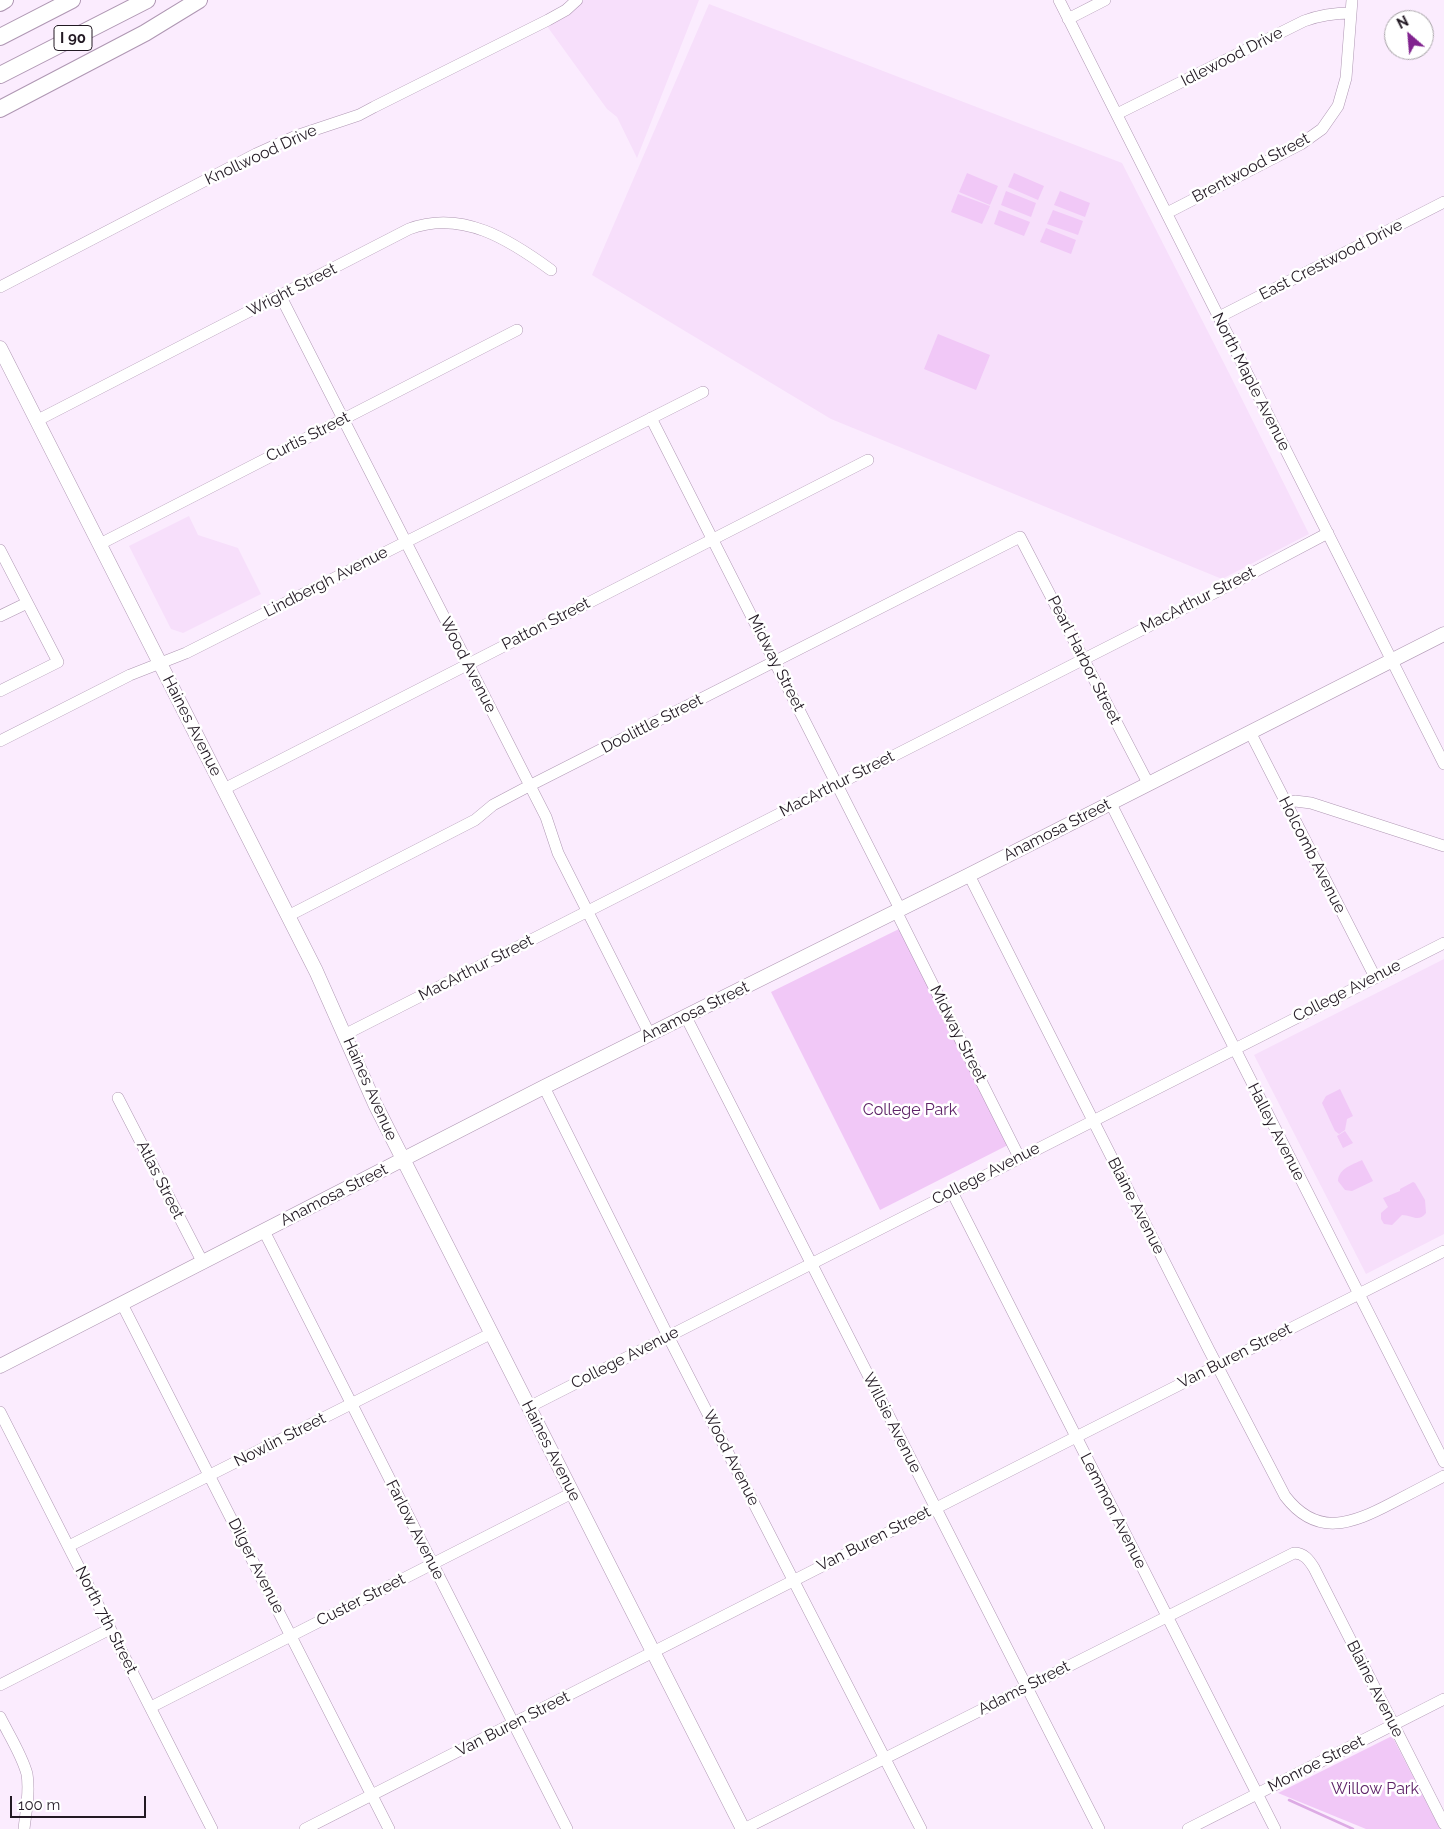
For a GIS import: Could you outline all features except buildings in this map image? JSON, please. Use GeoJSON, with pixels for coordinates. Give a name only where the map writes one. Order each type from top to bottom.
{"type":"FeatureCollection","features":[{"type":"Feature","properties":{"kind":"highway"},"geometry":{"type":"LineString","coordinates":[[0,3],[5,0]]}},
{"type":"Feature","properties":{"kind":"highway","name":"I 90"},"geometry":{"type":"LineString","coordinates":[[0,37],[72,0]]}},
{"type":"Feature","properties":{"kind":"highway","name":"I 90"},"geometry":{"type":"LineString","coordinates":[[0,75],[147,0]]}},
{"type":"Feature","properties":{"kind":"highway"},"geometry":{"type":"LineString","coordinates":[[0,109],[145,33],[200,0]]}},
{"type":"Feature","properties":{"kind":"main road","name":"Haines Avenue"},"geometry":{"type":"LineString","coordinates":[[0,348],[316,971],[346,1034],[375,1104],[744,1829]]}},
{"type":"Feature","properties":{"kind":"main road","name":"Anamosa Street"},"geometry":{"type":"LineString","coordinates":[[0,1366],[544,1087],[1444,634]]}},
{"type":"Feature","properties":{"kind":"street","name":"Knollwood Drive"},"geometry":{"type":"LineString","coordinates":[[0,287],[256,154],[308,131],[359,115],[548,20],[566,10],[577,0]]}},
{"type":"Feature","properties":{"kind":"street","name":"North Maple Avenue"},"geometry":{"type":"LineString","coordinates":[[1059,0],[1444,764]]}},
{"type":"Feature","properties":{"kind":"street"},"geometry":{"type":"LineString","coordinates":[[1068,18],[1105,0]]}},
{"type":"Feature","properties":{"kind":"street","name":"Brentwood Street"},"geometry":{"type":"LineString","coordinates":[[1167,213],[1301,144],[1322,128],[1338,106],[1346,78],[1352,0]]}},
{"type":"Feature","properties":{"kind":"street","name":"Idlewood Drive"},"geometry":{"type":"LineString","coordinates":[[1117,114],[1304,21],[1332,13],[1351,13]]}},
{"type":"Feature","properties":{"kind":"street","name":"East Crestwood Drive"},"geometry":{"type":"LineString","coordinates":[[1218,317],[1444,202]]}},
{"type":"Feature","properties":{"kind":"street","name":"Wright Street"},"geometry":{"type":"LineString","coordinates":[[36,421],[281,297],[409,229],[423,224],[436,222],[457,223],[488,232],[526,252],[551,270]]}},
{"type":"Feature","properties":{"kind":"street","name":"Wood Avenue"},"geometry":{"type":"LineString","coordinates":[[281,297],[546,817],[558,853],[650,1035]]}},
{"type":"Feature","properties":{"kind":"street","name":"Curtis Street"},"geometry":{"type":"LineString","coordinates":[[100,544],[517,330]]}},
{"type":"Feature","properties":{"kind":"street","name":"Lindbergh Avenue"},"geometry":{"type":"LineString","coordinates":[[0,742],[130,675],[186,654],[703,392]]}},
{"type":"Feature","properties":{"kind":"street","name":"Midway Street"},"geometry":{"type":"LineString","coordinates":[[651,418],[838,783],[1019,1157]]}},
{"type":"Feature","properties":{"kind":"street","name":"Patton Street"},"geometry":{"type":"LineString","coordinates":[[224,789],[868,460]]}},
{"type":"Feature","properties":{"kind":"street","name":"MacArthur Street"},"geometry":{"type":"LineString","coordinates":[[346,1034],[1328,533]]}},
{"type":"Feature","properties":{"kind":"street","name":"Pearl Harbor Street"},"geometry":{"type":"LineString","coordinates":[[1020,537],[1148,783]]}},
{"type":"Feature","properties":{"kind":"street","name":"Doolittle Street"},"geometry":{"type":"LineString","coordinates":[[288,916],[475,820],[493,806],[529,786],[1020,537]]}},
{"type":"Feature","properties":{"kind":"street"},"geometry":{"type":"LineString","coordinates":[[0,550],[58,662],[0,691]]}},
{"type":"Feature","properties":{"kind":"street"},"geometry":{"type":"LineString","coordinates":[[0,616],[27,603]]}},
{"type":"Feature","properties":{"kind":"street","name":"Holcomb Avenue"},"geometry":{"type":"LineString","coordinates":[[1250,732],[1375,977]]}},
{"type":"Feature","properties":{"kind":"street"},"geometry":{"type":"LineString","coordinates":[[1286,803],[1294,801],[1312,803],[1444,846]]}},
{"type":"Feature","properties":{"kind":"street","name":"Halley Avenue"},"geometry":{"type":"LineString","coordinates":[[1110,802],[1444,1462]]}},
{"type":"Feature","properties":{"kind":"street","name":"Blaine Avenue"},"geometry":{"type":"LineString","coordinates":[[968,875],[1285,1496],[1299,1511],[1320,1522],[1342,1524],[1362,1518],[1444,1476]]}},
{"type":"Feature","properties":{"kind":"street","name":"College Avenue"},"geometry":{"type":"LineString","coordinates":[[529,1407],[1444,943]]}},
{"type":"Feature","properties":{"kind":"street","name":"Willsie Avenue"},"geometry":{"type":"LineString","coordinates":[[686,1017],[1099,1829]]}},
{"type":"Feature","properties":{"kind":"street","name":"Wood Avenue"},"geometry":{"type":"LineString","coordinates":[[544,1087],[668,1336],[921,1829]]}},
{"type":"Feature","properties":{"kind":"street","name":"Atlas Street"},"geometry":{"type":"LineString","coordinates":[[118,1098],[202,1262]]}},
{"type":"Feature","properties":{"kind":"street","name":"Lemmon Avenue"},"geometry":{"type":"LineString","coordinates":[[952,1192],[1276,1829]]}},
{"type":"Feature","properties":{"kind":"street","name":"Farlow Avenue"},"geometry":{"type":"LineString","coordinates":[[264,1231],[567,1829]]}},
{"type":"Feature","properties":{"kind":"street","name":"Van Buren Street"},"geometry":{"type":"LineString","coordinates":[[305,1829],[1076,1436],[1444,1251]]}},
{"type":"Feature","properties":{"kind":"street","name":"Dilger Avenue"},"geometry":{"type":"LineString","coordinates":[[122,1304],[389,1829]]}},
{"type":"Feature","properties":{"kind":"street","name":"Nowlin Street"},"geometry":{"type":"LineString","coordinates":[[69,1546],[492,1333]]}},
{"type":"Feature","properties":{"kind":"street","name":"North 7th Street"},"geometry":{"type":"LineString","coordinates":[[0,1412],[212,1829]]}},
{"type":"Feature","properties":{"kind":"street","name":"Custer Street"},"geometry":{"type":"LineString","coordinates":[[150,1707],[572,1493]]}},
{"type":"Feature","properties":{"kind":"street","name":"Adams Street"},"geometry":{"type":"LineString","coordinates":[[744,1829],[1289,1555],[1300,1553],[1304,1555]]}},
{"type":"Feature","properties":{"kind":"street","name":"Blaine Avenue"},"geometry":{"type":"LineString","coordinates":[[1304,1555],[1314,1568],[1444,1824]]}},
{"type":"Feature","properties":{"kind":"street"},"geometry":{"type":"LineString","coordinates":[[0,1685],[110,1628]]}},
{"type":"Feature","properties":{"kind":"street","name":"Monroe Street"},"geometry":{"type":"LineString","coordinates":[[1188,1829],[1444,1699]]}},
{"type":"Feature","properties":{"kind":"street"},"geometry":{"type":"LineString","coordinates":[[0,1717],[27,1775],[28,1789],[24,1829]]}},
{"type":"Feature","properties":{"kind":"shaded area"},"geometry":{"type":"Polygon","coordinates":[[[577,0],[699,0],[637,158],[617,117],[607,109],[544,22],[577,0]]]}},
{"type":"Feature","properties":{"kind":"shaded area"},"geometry":{"type":"Polygon","coordinates":[[[709,4],[1122,163],[1309,534],[1222,579],[831,419],[592,275],[709,4]]]}},
{"type":"Feature","properties":{"kind":"shaded area"},"geometry":{"type":"Polygon","coordinates":[[[189,516],[198,535],[238,548],[261,594],[183,633],[171,629],[129,546],[189,516]]]}},
{"type":"Feature","properties":{"kind":"shaded area"},"geometry":{"type":"Polygon","coordinates":[[[1444,959],[1444,1234],[1366,1274],[1254,1055],[1444,959]]]}},
{"type":"Feature","properties":{"kind":"green space"},"geometry":{"type":"Polygon","coordinates":[[[967,173],[998,186],[990,205],[959,192],[967,173]]]}},
{"type":"Feature","properties":{"kind":"green space"},"geometry":{"type":"Polygon","coordinates":[[[1014,173],[1044,186],[1038,200],[1008,187],[1014,173]]]}},
{"type":"Feature","properties":{"kind":"green space"},"geometry":{"type":"Polygon","coordinates":[[[1006,191],[1036,203],[1031,217],[1001,205],[1006,191]]]}},
{"type":"Feature","properties":{"kind":"green space"},"geometry":{"type":"Polygon","coordinates":[[[1060,191],[1090,203],[1085,217],[1054,205],[1060,191]]]}},
{"type":"Feature","properties":{"kind":"green space"},"geometry":{"type":"Polygon","coordinates":[[[958,194],[990,206],[982,224],[951,212],[958,194]]]}},
{"type":"Feature","properties":{"kind":"green space"},"geometry":{"type":"Polygon","coordinates":[[[999,210],[1030,222],[1024,236],[994,224],[999,210]]]}},
{"type":"Feature","properties":{"kind":"green space"},"geometry":{"type":"Polygon","coordinates":[[[1053,210],[1083,221],[1078,235],[1047,224],[1053,210]]]}},
{"type":"Feature","properties":{"kind":"green space"},"geometry":{"type":"Polygon","coordinates":[[[1046,228],[1076,240],[1071,254],[1040,242],[1046,228]]]}},
{"type":"Feature","properties":{"kind":"green space"},"geometry":{"type":"Polygon","coordinates":[[[938,334],[990,355],[976,390],[924,369],[938,334]]]}},
{"type":"Feature","properties":{"kind":"green space","name":"College Park"},"geometry":{"type":"Polygon","coordinates":[[[899,929],[1008,1145],[880,1210],[771,992],[899,929]]]}},
{"type":"Feature","properties":{"kind":"green space"},"geometry":{"type":"Polygon","coordinates":[[[1340,1089],[1353,1116],[1347,1119],[1345,1130],[1339,1134],[1335,1131],[1322,1103],[1326,1096],[1340,1089]]]}},
{"type":"Feature","properties":{"kind":"green space"},"geometry":{"type":"Polygon","coordinates":[[[1345,1131],[1353,1143],[1343,1148],[1337,1136],[1345,1131]]]}},
{"type":"Feature","properties":{"kind":"green space"},"geometry":{"type":"Polygon","coordinates":[[[1362,1160],[1373,1181],[1352,1191],[1345,1190],[1338,1181],[1341,1173],[1362,1160]]]}},
{"type":"Feature","properties":{"kind":"green space"},"geometry":{"type":"Polygon","coordinates":[[[1413,1182],[1425,1200],[1426,1213],[1420,1218],[1402,1215],[1392,1225],[1384,1224],[1381,1219],[1381,1213],[1388,1207],[1383,1198],[1400,1191],[1400,1189],[1413,1182]]]}},
{"type":"Feature","properties":{"kind":"green space","name":"Willow Park"},"geometry":{"type":"Polygon","coordinates":[[[1392,1736],[1440,1829],[1366,1829],[1278,1793],[1392,1736]]]}},
{"type":"Feature","properties":{"kind":"waterway"},"geometry":{"type":"LineString","coordinates":[[1289,1800],[1353,1829]]}}]}
